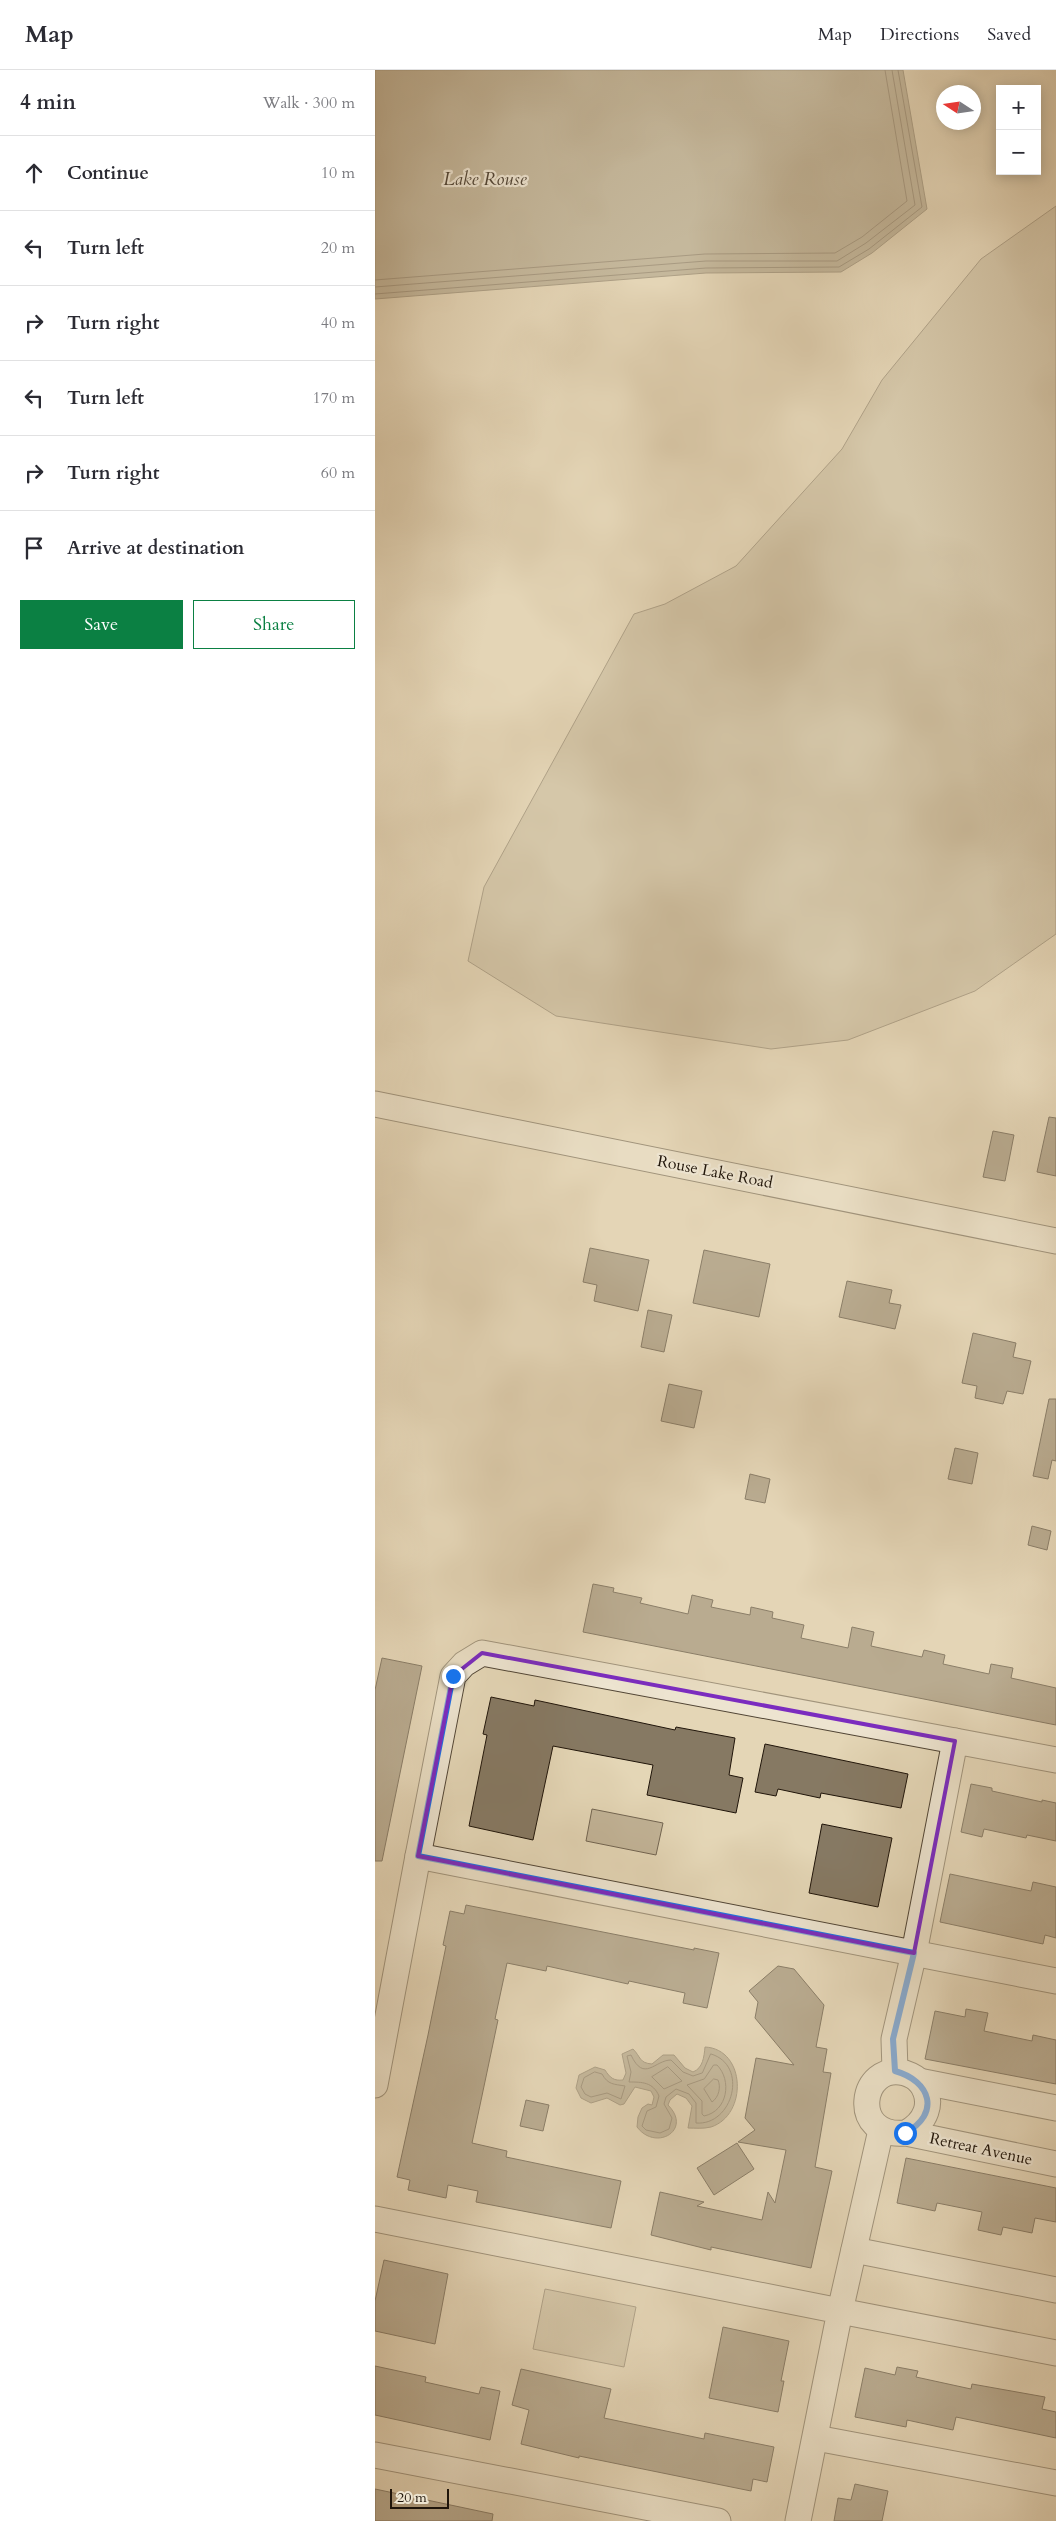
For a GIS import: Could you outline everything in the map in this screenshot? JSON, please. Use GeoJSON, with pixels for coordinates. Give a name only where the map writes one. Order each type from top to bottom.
{"type":"FeatureCollection","features":[{"type":"Feature","properties":{"kind":"street","name":"Rouse Lake Road"},"geometry":{"type":"LineString","coordinates":[[375,1104],[1056,1241]]}},
{"type":"Feature","properties":{"kind":"street"},"geometry":{"type":"LineString","coordinates":[[375,2085],[453,1676],[464,1664],[482,1653],[1056,1760]]}},
{"type":"Feature","properties":{"kind":"street"},"geometry":{"type":"LineString","coordinates":[[895,2071],[893,2039],[914,1953],[955,1741]]}},
{"type":"Feature","properties":{"kind":"street"},"geometry":{"type":"LineString","coordinates":[[418,1856],[1056,1981]]}},
{"type":"Feature","properties":{"kind":"street"},"geometry":{"type":"LineString","coordinates":[[919,2081],[926,2092],[926,2111],[917,2127],[905,2133],[893,2134],[881,2130],[872,2122],[866,2110],[866,2097],[870,2087],[878,2078],[895,2071],[910,2075],[919,2081],[1056,2108]]}},
{"type":"Feature","properties":{"kind":"street"},"geometry":{"type":"LineString","coordinates":[[798,2521],[840,2311],[881,2130]]}},
{"type":"Feature","properties":{"kind":"street","name":"Retreat Avenue"},"geometry":{"type":"LineString","coordinates":[[905,2133],[1056,2164]]}},
{"type":"Feature","properties":{"kind":"street"},"geometry":{"type":"LineString","coordinates":[[375,2219],[1056,2353]]}},
{"type":"Feature","properties":{"kind":"street"},"geometry":{"type":"LineString","coordinates":[[854,2250],[1056,2290]]}},
{"type":"Feature","properties":{"kind":"street"},"geometry":{"type":"LineString","coordinates":[[816,2438],[1056,2483]]}},
{"type":"Feature","properties":{"kind":"street"},"geometry":{"type":"LineString","coordinates":[[375,2455],[718,2521]]}},
{"type":"Feature","properties":{"kind":"highlighted area"},"geometry":{"type":"Polygon","coordinates":[[[482,1653],[955,1741],[914,1953],[418,1856],[453,1676],[482,1653]]]}},
{"type":"Feature","properties":{"kind":"shaded area"},"geometry":{"type":"Polygon","coordinates":[[[1056,206],[1056,934],[975,991],[848,1040],[771,1049],[556,1016],[468,961],[484,887],[634,614],[665,604],[736,566],[842,449],[882,380],[981,259],[1056,206]]]}},
{"type":"Feature","properties":{"kind":"shaded area"},"geometry":{"type":"Polygon","coordinates":[[[592,1809],[663,1823],[656,1855],[586,1841],[592,1809]]]}},
{"type":"Feature","properties":{"kind":"shaded area"},"geometry":{"type":"Polygon","coordinates":[[[545,2289],[636,2307],[624,2367],[533,2349],[545,2289]]]}},
{"type":"Feature","properties":{"kind":"water","name":"Lake Rouse"},"geometry":{"type":"Polygon","coordinates":[[[375,70],[903,70],[927,209],[872,253],[841,272],[706,273],[375,299],[375,70]]]}},
{"type":"Feature","properties":{"kind":"water"},"geometry":{"type":"Polygon","coordinates":[[[705,2047],[719,2051],[728,2059],[735,2070],[737,2083],[736,2097],[731,2110],[723,2120],[711,2127],[688,2128],[692,2106],[686,2098],[677,2094],[670,2100],[668,2105],[675,2114],[674,2130],[662,2138],[653,2138],[637,2127],[638,2117],[642,2108],[648,2104],[652,2105],[654,2097],[651,2091],[635,2087],[624,2104],[620,2105],[607,2098],[591,2103],[581,2098],[576,2088],[579,2075],[595,2067],[605,2070],[611,2077],[617,2080],[623,2080],[626,2073],[622,2054],[633,2049],[642,2061],[652,2064],[663,2055],[674,2055],[685,2068],[693,2072],[701,2065],[705,2047]]]}},
{"type":"Feature","properties":{"kind":"building"},"geometry":{"type":"Polygon","coordinates":[[[1049,1117],[1056,1118],[1056,1176],[1037,1172],[1049,1117]]]}},
{"type":"Feature","properties":{"kind":"building"},"geometry":{"type":"Polygon","coordinates":[[[993,1131],[1014,1135],[1005,1181],[983,1177],[993,1131]]]}},
{"type":"Feature","properties":{"kind":"building"},"geometry":{"type":"Polygon","coordinates":[[[590,1248],[649,1260],[638,1311],[594,1301],[597,1285],[583,1282],[590,1248]]]}},
{"type":"Feature","properties":{"kind":"building"},"geometry":{"type":"Polygon","coordinates":[[[704,1250],[770,1264],[759,1317],[693,1303],[704,1250]]]}},
{"type":"Feature","properties":{"kind":"building"},"geometry":{"type":"Polygon","coordinates":[[[847,1281],[892,1290],[889,1303],[901,1305],[895,1329],[839,1317],[847,1281]]]}},
{"type":"Feature","properties":{"kind":"building"},"geometry":{"type":"Polygon","coordinates":[[[648,1310],[672,1315],[664,1352],[641,1347],[648,1310]]]}},
{"type":"Feature","properties":{"kind":"building"},"geometry":{"type":"Polygon","coordinates":[[[973,1333],[1016,1343],[1013,1357],[1031,1361],[1023,1394],[1007,1391],[1003,1404],[975,1398],[977,1386],[962,1383],[973,1333]]]}},
{"type":"Feature","properties":{"kind":"building"},"geometry":{"type":"Polygon","coordinates":[[[669,1384],[702,1391],[694,1428],[661,1421],[669,1384]]]}},
{"type":"Feature","properties":{"kind":"building"},"geometry":{"type":"Polygon","coordinates":[[[1049,1399],[1056,1399],[1056,1461],[1052,1460],[1048,1479],[1033,1476],[1049,1399]]]}},
{"type":"Feature","properties":{"kind":"building"},"geometry":{"type":"Polygon","coordinates":[[[955,1448],[978,1453],[972,1484],[948,1479],[955,1448]]]}},
{"type":"Feature","properties":{"kind":"building"},"geometry":{"type":"Polygon","coordinates":[[[750,1474],[770,1479],[765,1503],[745,1499],[750,1474]]]}},
{"type":"Feature","properties":{"kind":"building"},"geometry":{"type":"Polygon","coordinates":[[[1032,1526],[1051,1531],[1047,1550],[1028,1545],[1032,1526]]]}},
{"type":"Feature","properties":{"kind":"building"},"geometry":{"type":"Polygon","coordinates":[[[593,1584],[614,1588],[613,1592],[642,1598],[640,1603],[688,1614],[692,1595],[713,1600],[711,1607],[750,1615],[751,1607],[773,1612],[772,1618],[804,1625],[801,1638],[848,1648],[852,1627],[874,1632],[871,1646],[922,1657],[924,1650],[945,1655],[943,1664],[989,1674],[991,1664],[1013,1668],[1011,1678],[1056,1688],[1056,1725],[583,1632],[593,1584]]]}},
{"type":"Feature","properties":{"kind":"building"},"geometry":{"type":"Polygon","coordinates":[[[382,1658],[422,1666],[382,1861],[375,1861],[375,1690],[382,1658]]]}},
{"type":"Feature","properties":{"kind":"building"},"geometry":{"type":"Polygon","coordinates":[[[491,1697],[534,1706],[535,1700],[675,1730],[676,1727],[735,1738],[729,1775],[743,1778],[736,1813],[647,1795],[653,1765],[553,1746],[533,1840],[469,1826],[487,1735],[483,1734],[491,1697]]]}},
{"type":"Feature","properties":{"kind":"building"},"geometry":{"type":"Polygon","coordinates":[[[765,1744],[908,1774],[901,1808],[821,1793],[820,1798],[778,1789],[776,1796],[755,1792],[765,1744]]]}},
{"type":"Feature","properties":{"kind":"building"},"geometry":{"type":"Polygon","coordinates":[[[971,1784],[992,1788],[992,1791],[1042,1802],[1042,1800],[1056,1803],[1056,1841],[1027,1835],[1026,1838],[984,1829],[982,1837],[961,1832],[971,1784]]]}},
{"type":"Feature","properties":{"kind":"building"},"geometry":{"type":"Polygon","coordinates":[[[822,1824],[892,1838],[878,1907],[809,1893],[822,1824]]]}},
{"type":"Feature","properties":{"kind":"building"},"geometry":{"type":"Polygon","coordinates":[[[950,1874],[1031,1891],[1033,1882],[1056,1887],[1056,1938],[1045,1935],[1043,1944],[940,1922],[950,1874]]]}},
{"type":"Feature","properties":{"kind":"building"},"geometry":{"type":"Polygon","coordinates":[[[466,1905],[694,1950],[694,1948],[719,1953],[707,2008],[683,2003],[685,1993],[629,1981],[628,1984],[547,1966],[546,1971],[507,1963],[495,2019],[498,2020],[472,2143],[507,2151],[506,2157],[621,2181],[611,2228],[476,2202],[478,2191],[448,2185],[446,2198],[408,2190],[410,2180],[397,2177],[446,1946],[443,1945],[450,1911],[464,1914],[466,1905]]]}},
{"type":"Feature","properties":{"kind":"building"},"geometry":{"type":"Polygon","coordinates":[[[778,1966],[794,1969],[824,2005],[816,2047],[827,2049],[823,2072],[831,2073],[815,2167],[832,2171],[811,2268],[711,2247],[711,2250],[651,2235],[660,2192],[704,2202],[697,2206],[762,2220],[768,2192],[775,2203],[786,2150],[738,2142],[755,2130],[745,2118],[756,2058],[794,2065],[755,2018],[758,2002],[749,1991],[778,1966]]]}},
{"type":"Feature","properties":{"kind":"building"},"geometry":{"type":"Polygon","coordinates":[[[966,2009],[988,2013],[984,2031],[1032,2041],[1033,2035],[1056,2040],[1056,2084],[925,2059],[935,2011],[965,2017],[966,2009]]]}},
{"type":"Feature","properties":{"kind":"building"},"geometry":{"type":"Polygon","coordinates":[[[526,2100],[549,2105],[543,2131],[520,2126],[526,2100]]]}},
{"type":"Feature","properties":{"kind":"building"},"geometry":{"type":"Polygon","coordinates":[[[737,2143],[754,2169],[714,2195],[697,2168],[737,2143]]]}},
{"type":"Feature","properties":{"kind":"building"},"geometry":{"type":"Polygon","coordinates":[[[906,2158],[1056,2188],[1056,2222],[1035,2218],[1032,2233],[1003,2227],[1001,2235],[978,2230],[982,2212],[937,2203],[935,2211],[897,2203],[906,2158]]]}},
{"type":"Feature","properties":{"kind":"building"},"geometry":{"type":"Polygon","coordinates":[[[384,2260],[448,2274],[435,2344],[375,2331],[375,2301],[384,2260]]]}},
{"type":"Feature","properties":{"kind":"building"},"geometry":{"type":"Polygon","coordinates":[[[723,2327],[789,2341],[781,2381],[784,2381],[778,2412],[709,2398],[723,2327]]]}},
{"type":"Feature","properties":{"kind":"building"},"geometry":{"type":"Polygon","coordinates":[[[375,2366],[426,2377],[425,2382],[479,2394],[481,2387],[500,2391],[490,2440],[375,2415],[375,2366]]]}},
{"type":"Feature","properties":{"kind":"building"},"geometry":{"type":"Polygon","coordinates":[[[897,2367],[918,2371],[916,2377],[971,2389],[972,2384],[1045,2397],[1042,2409],[1056,2412],[1056,2438],[956,2417],[953,2430],[907,2420],[906,2427],[855,2417],[865,2368],[895,2375],[897,2367]]]}},
{"type":"Feature","properties":{"kind":"building"},"geometry":{"type":"Polygon","coordinates":[[[521,2369],[611,2389],[604,2418],[704,2439],[705,2433],[774,2447],[767,2482],[753,2479],[751,2491],[579,2456],[579,2458],[521,2444],[529,2410],[512,2405],[521,2369]]]}},
{"type":"Feature","properties":{"kind":"building"},"geometry":{"type":"Polygon","coordinates":[[[855,2484],[888,2491],[882,2521],[834,2521],[838,2498],[851,2500],[855,2484]]]}},
{"type":"Feature","properties":{"kind":"building"},"geometry":{"type":"Polygon","coordinates":[[[375,2489],[493,2514],[492,2521],[375,2521],[375,2489]]]}},
{"type":"Feature","properties":{"kind":"route"},"geometry":{"type":"LineString","coordinates":[[453,1676],[418,1856],[914,1953],[893,2039],[895,2071],[910,2075],[919,2081],[926,2092],[928,2104],[925,2117],[917,2127],[905,2133]]}}]}
